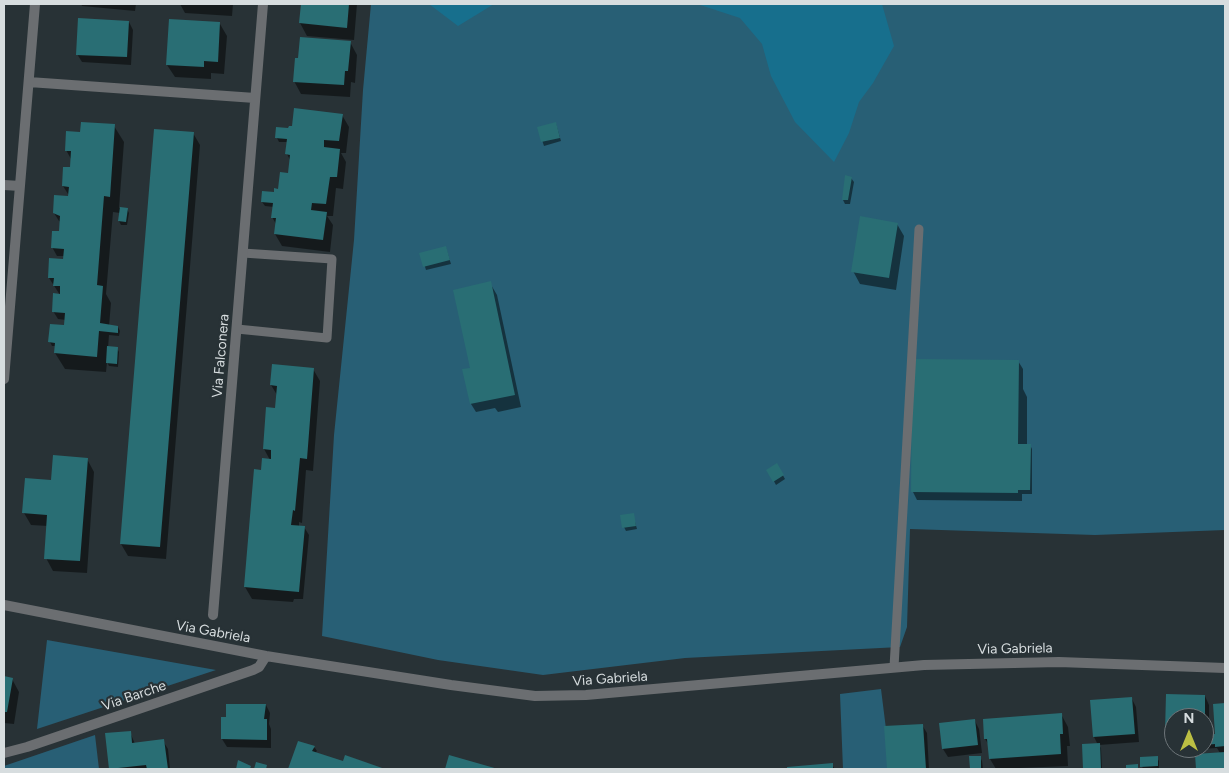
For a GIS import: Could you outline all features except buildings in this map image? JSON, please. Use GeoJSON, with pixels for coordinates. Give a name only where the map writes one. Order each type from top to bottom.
{"type":"FeatureCollection","features":[{"type":"Feature","properties":{"kind":"street"},"geometry":{"type":"LineString","coordinates":[[4,380],[7,313],[35,4]]}},
{"type":"Feature","properties":{"kind":"street","name":"Via Falconera"},"geometry":{"type":"LineString","coordinates":[[213,615],[263,4]]}},
{"type":"Feature","properties":{"kind":"street"},"geometry":{"type":"LineString","coordinates":[[29,82],[255,98]]}},
{"type":"Feature","properties":{"kind":"street"},"geometry":{"type":"LineString","coordinates":[[4,185],[20,186]]}},
{"type":"Feature","properties":{"kind":"street","name":"Via Gabriela"},"geometry":{"type":"LineString","coordinates":[[4,605],[266,656],[535,696],[586,696],[934,664],[1059,662],[1225,668]]}},
{"type":"Feature","properties":{"kind":"street","name":"Via Barche"},"geometry":{"type":"LineString","coordinates":[[4,753],[27,747],[253,670],[259,667],[266,656]]}},
{"type":"Feature","properties":{"kind":"lane"},"geometry":{"type":"LineString","coordinates":[[894,668],[919,229]]}},
{"type":"Feature","properties":{"kind":"lane"},"geometry":{"type":"LineString","coordinates":[[237,329],[327,338],[332,259],[243,253]]}},
{"type":"Feature","properties":{"kind":"shaded area"},"geometry":{"type":"Polygon","coordinates":[[[371,4],[1225,4],[1225,530],[1095,535],[910,529],[907,627],[900,647],[685,658],[543,675],[438,660],[322,636],[334,435],[354,240],[363,90],[371,4]]]}},
{"type":"Feature","properties":{"kind":"shaded area"},"geometry":{"type":"Polygon","coordinates":[[[429,4],[494,4],[458,26],[429,4]]]}},
{"type":"Feature","properties":{"kind":"shaded area"},"geometry":{"type":"Polygon","coordinates":[[[697,4],[882,4],[894,46],[873,83],[859,102],[849,133],[834,162],[795,122],[771,76],[762,44],[740,18],[697,4]]]}},
{"type":"Feature","properties":{"kind":"shaded area"},"geometry":{"type":"Polygon","coordinates":[[[47,640],[216,670],[37,729],[47,640]]]}},
{"type":"Feature","properties":{"kind":"shaded area"},"geometry":{"type":"Polygon","coordinates":[[[881,689],[891,769],[843,769],[840,694],[881,689]]]}},
{"type":"Feature","properties":{"kind":"shaded area"},"geometry":{"type":"Polygon","coordinates":[[[95,735],[99,769],[4,769],[4,766],[95,735]]]}}]}
